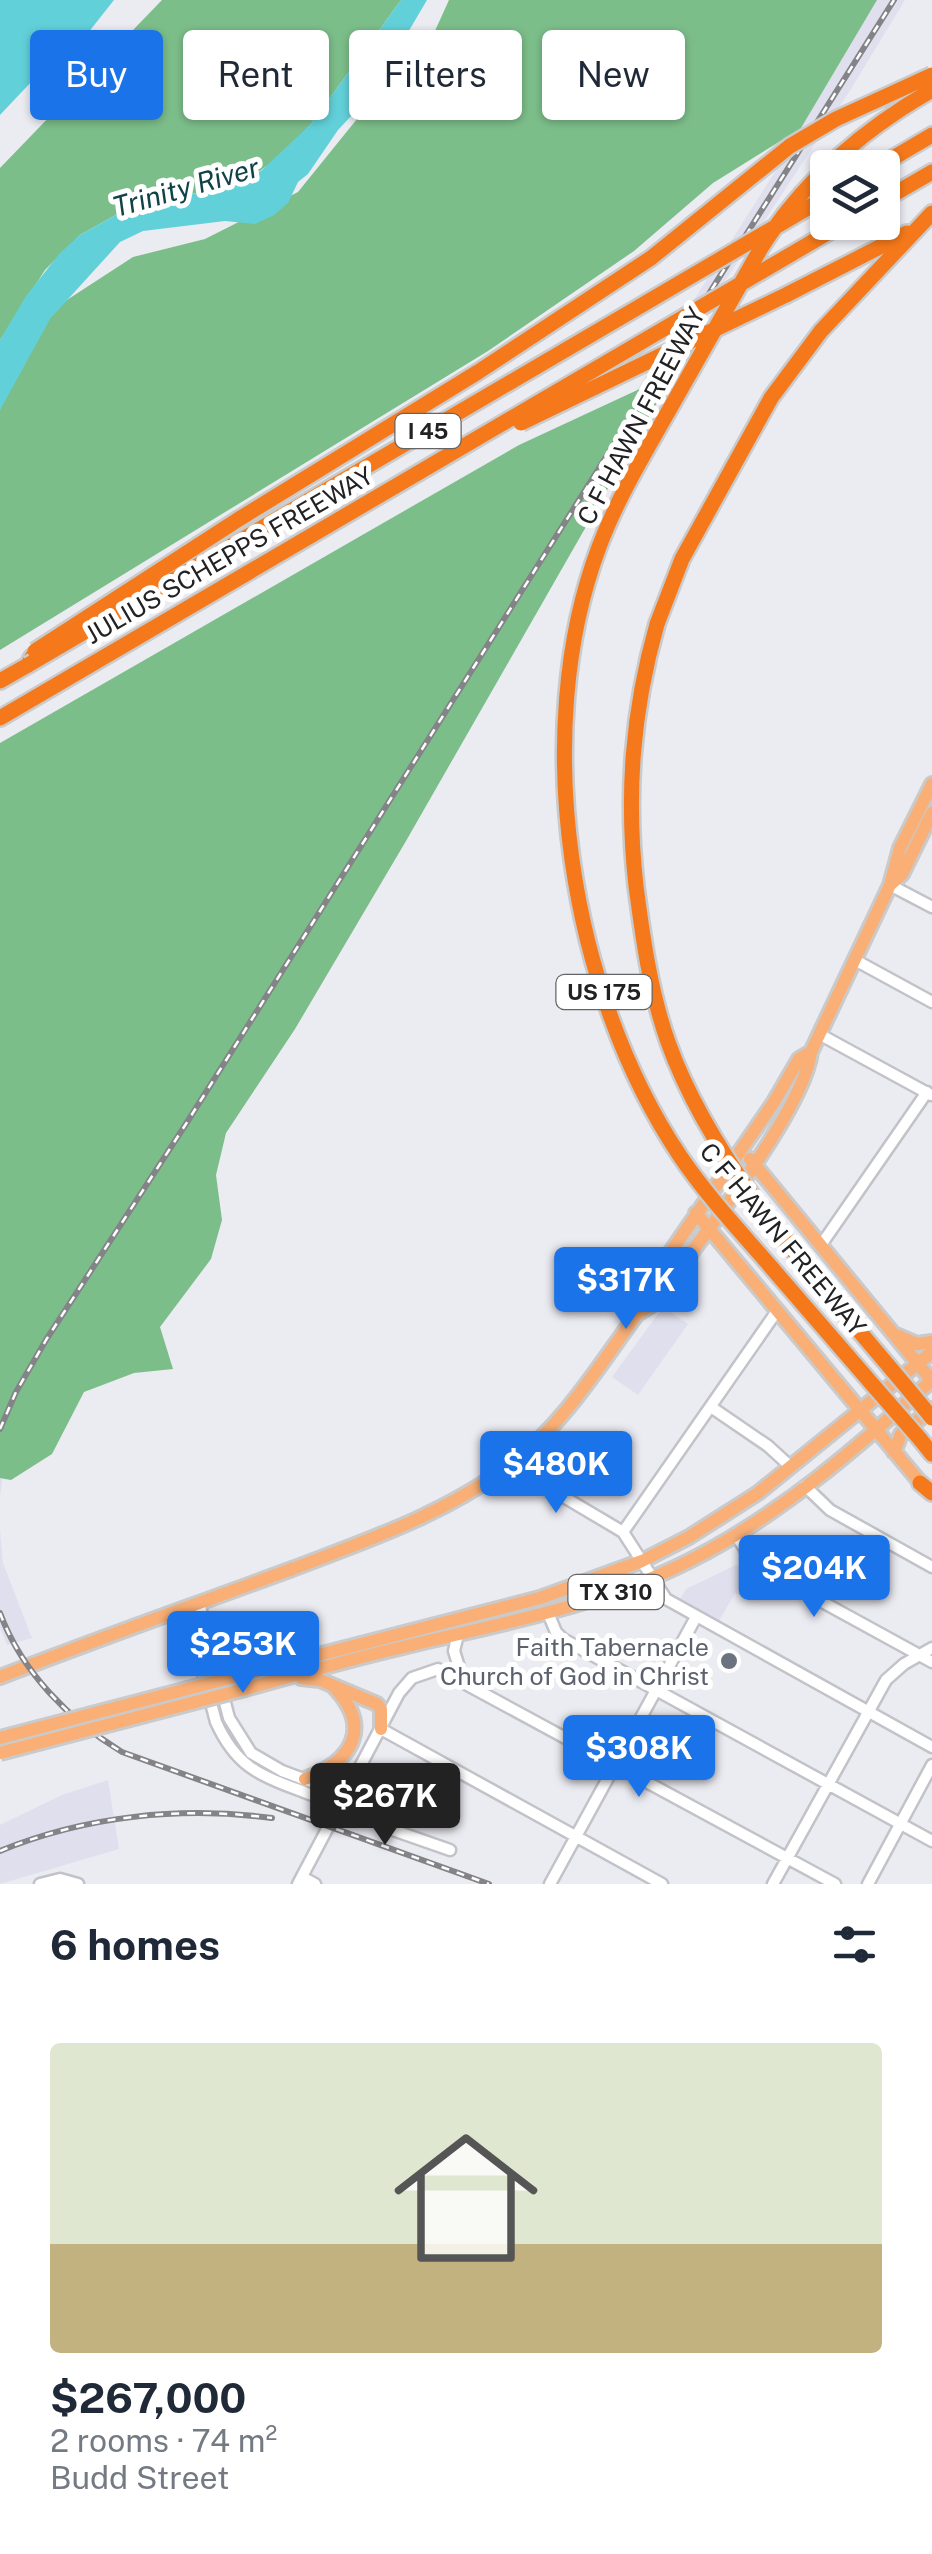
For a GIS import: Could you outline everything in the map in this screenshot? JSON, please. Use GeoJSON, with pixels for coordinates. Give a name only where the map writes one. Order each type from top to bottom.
{"type":"FeatureCollection","features":[{"type":"Feature","properties":{"kind":"highway"},"geometry":{"type":"LineString","coordinates":[[28,665],[35,650],[651,258],[790,146],[836,119],[932,74]]}},
{"type":"Feature","properties":{"kind":"highway","name":"C F HAWN FREEWAY"},"geometry":{"type":"LineString","coordinates":[[932,90],[872,129],[832,163],[796,199],[761,248],[616,504],[599,546],[573,638],[562,735],[569,833],[590,941],[616,1028],[650,1106],[701,1186],[932,1454]]}},
{"type":"Feature","properties":{"kind":"highway"},"geometry":{"type":"LineString","coordinates":[[900,154],[932,135]]}},
{"type":"Feature","properties":{"kind":"highway"},"geometry":{"type":"LineString","coordinates":[[900,191],[932,172]]}},
{"type":"Feature","properties":{"kind":"highway","name":"JULIUS SCHEPPS FREEWAY"},"geometry":{"type":"LineString","coordinates":[[0,681],[810,207]]}},
{"type":"Feature","properties":{"kind":"highway"},"geometry":{"type":"LineString","coordinates":[[418,473],[786,295],[932,216]]}},
{"type":"Feature","properties":{"kind":"highway","name":"C F HAWN FREEWAY"},"geometry":{"type":"LineString","coordinates":[[932,216],[821,330],[764,408],[682,559],[657,624],[635,722],[630,817],[646,961],[668,1042],[706,1124],[754,1196],[932,1418]]}},
{"type":"Feature","properties":{"kind":"highway","name":"JULIUS SCHEPPS FREEWAY"},"geometry":{"type":"LineString","coordinates":[[0,718],[815,240]]}},
{"type":"Feature","properties":{"kind":"main road"},"geometry":{"type":"LineString","coordinates":[[0,1677],[430,1514],[510,1465],[566,1410],[637,1314],[653,1304],[788,1108],[890,885],[892,869],[929,807],[931,787]]}},
{"type":"Feature","properties":{"kind":"main road"},"geometry":{"type":"LineString","coordinates":[[637,1314],[641,1295],[799,1059],[811,1052]]}},
{"type":"Feature","properties":{"kind":"main road","name":"C F HAWN FREEWAY"},"geometry":{"type":"LineString","coordinates":[[741,1149],[932,1380]]}},
{"type":"Feature","properties":{"kind":"main road","name":"C F HAWN FREEWAY"},"geometry":{"type":"LineString","coordinates":[[696,1213],[928,1491]]}},
{"type":"Feature","properties":{"kind":"main road"},"geometry":{"type":"LineString","coordinates":[[894,1334],[917,1344],[932,1342]]}},
{"type":"Feature","properties":{"kind":"main road","name":"TX 310"},"geometry":{"type":"LineString","coordinates":[[0,1753],[540,1598],[642,1560],[722,1517],[792,1467],[932,1352]]}},
{"type":"Feature","properties":{"kind":"main road","name":"TX 310"},"geometry":{"type":"LineString","coordinates":[[0,1738],[548,1613],[652,1578],[736,1535],[877,1431],[932,1380]]}},
{"type":"Feature","properties":{"kind":"main road"},"geometry":{"type":"LineString","coordinates":[[894,1452],[902,1434],[932,1410]]}},
{"type":"Feature","properties":{"kind":"main road"},"geometry":{"type":"LineString","coordinates":[[243,1682],[308,1678],[332,1684],[377,1704],[383,1717],[381,1729]]}},
{"type":"Feature","properties":{"kind":"main road"},"geometry":{"type":"LineString","coordinates":[[306,1779],[339,1763],[352,1745],[352,1711],[332,1684]]}},
{"type":"Feature","properties":{"kind":"street"},"geometry":{"type":"LineString","coordinates":[[890,885],[932,906]]}},
{"type":"Feature","properties":{"kind":"street"},"geometry":{"type":"LineString","coordinates":[[855,960],[932,1002]]}},
{"type":"Feature","properties":{"kind":"street"},"geometry":{"type":"LineString","coordinates":[[820,1034],[929,1094],[821,1245]]}},
{"type":"Feature","properties":{"kind":"street"},"geometry":{"type":"LineString","coordinates":[[623,1532],[777,1310]]}},
{"type":"Feature","properties":{"kind":"street"},"geometry":{"type":"LineString","coordinates":[[710,1407],[792,1467]]}},
{"type":"Feature","properties":{"kind":"street"},"geometry":{"type":"LineString","coordinates":[[510,1465],[623,1532],[666,1599],[932,1747]]}},
{"type":"Feature","properties":{"kind":"street"},"geometry":{"type":"LineString","coordinates":[[805,1486],[830,1510],[932,1567]]}},
{"type":"Feature","properties":{"kind":"street"},"geometry":{"type":"LineString","coordinates":[[736,1535],[764,1570],[932,1662]]}},
{"type":"Feature","properties":{"kind":"street"},"geometry":{"type":"LineString","coordinates":[[192,1605],[229,1718],[239,1738],[265,1763],[330,1789],[340,1800],[390,1828],[450,1850]]}},
{"type":"Feature","properties":{"kind":"street"},"geometry":{"type":"LineString","coordinates":[[192,1605],[216,1722],[224,1740],[240,1760],[270,1780],[325,1800],[340,1800]]}},
{"type":"Feature","properties":{"kind":"street"},"geometry":{"type":"LineString","coordinates":[[548,1613],[563,1639],[932,1841]]}},
{"type":"Feature","properties":{"kind":"street"},"geometry":{"type":"LineString","coordinates":[[550,1884],[696,1617]]}},
{"type":"Feature","properties":{"kind":"street"},"geometry":{"type":"LineString","coordinates":[[458,1634],[454,1647],[463,1680]]}},
{"type":"Feature","properties":{"kind":"street"},"geometry":{"type":"LineString","coordinates":[[773,1884],[867,1711],[892,1674],[932,1648]]}},
{"type":"Feature","properties":{"kind":"street"},"geometry":{"type":"LineString","coordinates":[[316,1884],[300,1880],[399,1693],[412,1678],[438,1669],[836,1884]]}},
{"type":"Feature","properties":{"kind":"street"},"geometry":{"type":"LineString","coordinates":[[381,1729],[662,1884]]}},
{"type":"Feature","properties":{"kind":"street"},"geometry":{"type":"LineString","coordinates":[[868,1884],[932,1765]]}},
{"type":"Feature","properties":{"kind":"street"},"geometry":{"type":"LineString","coordinates":[[40,1884],[60,1879],[78,1884]]}},
{"type":"Feature","properties":{"kind":"shaded area"},"geometry":{"type":"Polygon","coordinates":[[[860,0],[905,0],[702,316],[52,1354],[8,1439],[0,1497],[0,1398],[776,170],[773,143],[860,0]]]}},
{"type":"Feature","properties":{"kind":"shaded area"},"geometry":{"type":"Polygon","coordinates":[[[663,1307],[688,1324],[638,1395],[612,1377],[663,1307]]]}},
{"type":"Feature","properties":{"kind":"shaded area"},"geometry":{"type":"Polygon","coordinates":[[[0,1530],[3,1563],[32,1638],[7,1645],[0,1628],[0,1530]]]}},
{"type":"Feature","properties":{"kind":"shaded area"},"geometry":{"type":"Polygon","coordinates":[[[736,1565],[755,1574],[742,1596],[735,1593],[718,1623],[679,1601],[686,1589],[736,1565]]]}},
{"type":"Feature","properties":{"kind":"shaded area"},"geometry":{"type":"Polygon","coordinates":[[[108,1780],[119,1849],[0,1884],[0,1825],[62,1795],[108,1780]]]}},
{"type":"Feature","properties":{"kind":"green space"},"geometry":{"type":"Polygon","coordinates":[[[162,0],[401,0],[379,30],[349,30],[349,72],[329,99],[329,30],[183,30],[183,120],[314,120],[278,158],[247,180],[214,190],[137,203],[80,235],[45,270],[0,340],[0,168],[46,120],[163,120],[163,30],[133,30],[162,0]]]}},
{"type":"Feature","properties":{"kind":"green space"},"geometry":{"type":"Polygon","coordinates":[[[449,0],[877,0],[801,128],[713,183],[634,251],[488,351],[0,650],[0,410],[13,356],[53,309],[133,257],[205,239],[298,192],[356,120],[522,120],[522,30],[435,30],[449,0]]]}},
{"type":"Feature","properties":{"kind":"green space"},"geometry":{"type":"Polygon","coordinates":[[[674,373],[406,841],[295,1029],[226,1133],[216,1175],[222,1220],[211,1259],[160,1327],[173,1369],[134,1373],[84,1392],[52,1454],[11,1480],[0,1478],[0,743],[519,445],[674,373]]]}},
{"type":"Feature","properties":{"kind":"water"},"geometry":{"type":"Polygon","coordinates":[[[0,0],[114,0],[90,30],[30,30],[30,83],[0,115],[0,0]]]}},
{"type":"Feature","properties":{"kind":"water"},"geometry":{"type":"Polygon","coordinates":[[[401,0],[427,0],[409,30],[379,30],[401,0]]]}},
{"type":"Feature","properties":{"kind":"water"},"geometry":{"type":"Polygon","coordinates":[[[349,72],[349,118],[298,182],[288,203],[255,224],[225,221],[143,231],[120,242],[50,319],[0,410],[0,340],[26,296],[60,253],[80,235],[137,203],[214,190],[247,180],[314,120],[329,120],[329,99],[349,72]]]}},
{"type":"Feature","properties":{"kind":"railway"},"geometry":{"type":"LineString","coordinates":[[0,1429],[46,1340],[894,0]]}},
{"type":"Feature","properties":{"kind":"railway"},"geometry":{"type":"LineString","coordinates":[[0,1613],[21,1655],[49,1693],[122,1752],[489,1884]]}},
{"type":"Feature","properties":{"kind":"railway"},"geometry":{"type":"LineString","coordinates":[[0,1851],[66,1829],[134,1817],[203,1813],[272,1818]]}},
{"type":"Feature","properties":{"kind":"place","name":"Faith Tabernacle Church of God in Christ"},"geometry":{"type":"Point","coordinates":[729,1661]}},
{"type":"Feature","properties":{"kind":"water label","name":"Trinity River"},"geometry":{"type":"Point","coordinates":[186,187]}}]}
